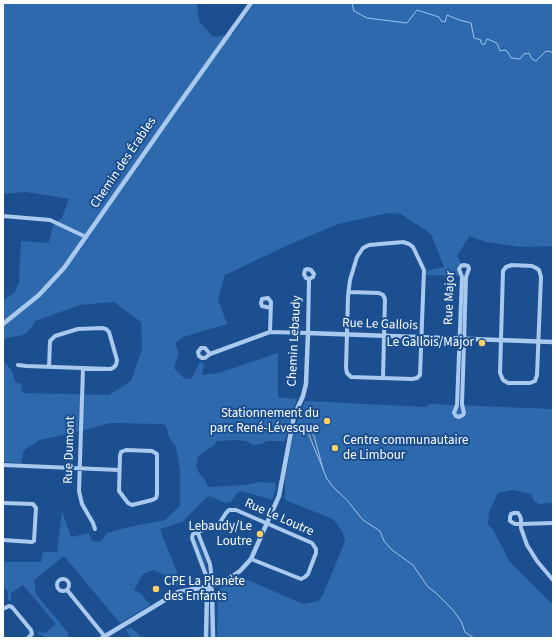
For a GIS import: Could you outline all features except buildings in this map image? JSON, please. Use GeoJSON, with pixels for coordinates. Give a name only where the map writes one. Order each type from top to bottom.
{"type":"FeatureCollection","features":[{"type":"Feature","properties":{"kind":"street","name":"Chemin des Érables"},"geometry":{"type":"LineString","coordinates":[[3,324],[39,295],[64,268],[146,149],[251,3]]}},
{"type":"Feature","properties":{"kind":"street"},"geometry":{"type":"LineString","coordinates":[[3,216],[50,220],[86,237]]}},
{"type":"Feature","properties":{"kind":"street"},"geometry":{"type":"LineString","coordinates":[[403,242],[412,245],[424,270],[421,372],[419,377],[412,379],[354,378],[349,375],[346,370],[347,334],[349,292],[354,267],[363,248],[374,244],[403,242]]}},
{"type":"Feature","properties":{"kind":"street","name":"Rue Major"},"geometry":{"type":"LineString","coordinates":[[462,339],[457,405],[454,413],[459,417],[464,413],[462,404],[462,339],[462,277],[459,268],[464,265],[468,266],[469,269],[466,277],[462,339]]}},
{"type":"Feature","properties":{"kind":"street"},"geometry":{"type":"LineString","coordinates":[[512,265],[532,266],[539,270],[540,273],[539,341],[537,375],[535,381],[530,384],[508,383],[503,380],[500,373],[501,340],[503,271],[506,267],[512,265]]}},
{"type":"Feature","properties":{"kind":"street","name":"Chemin Lebaudy"},"geometry":{"type":"LineString","coordinates":[[104,637],[178,592],[210,586],[235,575],[251,558],[279,496],[294,416],[305,389],[309,279]]}},
{"type":"Feature","properties":{"kind":"street"},"geometry":{"type":"LineString","coordinates":[[349,292],[376,293],[383,295],[386,301],[383,378]]}},
{"type":"Feature","properties":{"kind":"street"},"geometry":{"type":"LineString","coordinates":[[270,332],[271,308]]}},
{"type":"Feature","properties":{"kind":"street"},"geometry":{"type":"LineString","coordinates":[[18,365],[110,369],[116,365],[117,358],[109,332],[102,328],[75,329],[53,337],[50,343],[49,366]]}},
{"type":"Feature","properties":{"kind":"street","name":"Rue Le Gallois"},"geometry":{"type":"LineString","coordinates":[[210,354],[270,332],[553,342]]}},
{"type":"Feature","properties":{"kind":"street","name":"Rue Dumont"},"geometry":{"type":"LineString","coordinates":[[83,368],[79,491],[81,500],[95,529]]}},
{"type":"Feature","properties":{"kind":"street"},"geometry":{"type":"LineString","coordinates":[[139,450],[156,452],[158,455],[158,465],[157,494],[155,499],[134,505],[128,503],[120,491],[119,470],[122,451],[139,450]]}},
{"type":"Feature","properties":{"kind":"street"},"geometry":{"type":"LineString","coordinates":[[3,465],[119,470]]}},
{"type":"Feature","properties":{"kind":"street"},"geometry":{"type":"LineString","coordinates":[[3,503],[33,504],[36,508],[34,541],[3,540]]}},
{"type":"Feature","properties":{"kind":"street","name":"Rue Le Loutre"},"geometry":{"type":"LineString","coordinates":[[210,586],[192,538],[193,534],[219,524],[226,513],[232,510],[236,510],[314,545],[317,551],[308,574],[305,577],[299,578],[251,558]]}},
{"type":"Feature","properties":{"kind":"street"},"geometry":{"type":"LineString","coordinates":[[553,523],[521,524],[523,536],[532,553],[553,580]]}},
{"type":"Feature","properties":{"kind":"street"},"geometry":{"type":"LineString","coordinates":[[198,532],[210,564],[212,580],[207,592],[206,638]]}},
{"type":"Feature","properties":{"kind":"street"},"geometry":{"type":"LineString","coordinates":[[210,586],[212,591],[213,638]]}},
{"type":"Feature","properties":{"kind":"street"},"geometry":{"type":"LineString","coordinates":[[67,590],[104,637]]}},
{"type":"Feature","properties":{"kind":"street"},"geometry":{"type":"LineString","coordinates":[[3,609],[9,606],[12,607],[31,630],[32,634],[28,638]]}},
{"type":"Feature","properties":{"kind":"shaded area"},"geometry":{"type":"Polygon","coordinates":[[[3,3],[197,3],[199,21],[213,37],[233,34],[254,3],[553,3],[553,246],[521,247],[486,242],[469,236],[457,256],[461,263],[457,268],[459,276],[426,275],[426,271],[444,267],[431,234],[401,214],[388,213],[338,224],[286,246],[225,275],[218,299],[227,324],[183,337],[175,343],[179,353],[174,368],[185,379],[192,378],[200,362],[204,364],[202,375],[218,373],[278,353],[278,397],[297,399],[292,412],[285,441],[267,441],[262,444],[253,445],[246,441],[217,441],[213,446],[198,456],[196,466],[208,487],[245,485],[260,482],[275,483],[276,488],[272,500],[242,491],[237,493],[231,502],[225,503],[210,496],[205,499],[182,522],[160,529],[182,585],[179,587],[167,576],[154,570],[143,574],[134,590],[141,594],[150,605],[120,623],[64,556],[34,580],[36,594],[68,633],[67,634],[70,638],[45,638],[38,634],[38,632],[45,633],[56,624],[23,585],[11,593],[11,601],[8,600],[8,592],[3,586],[3,562],[41,562],[43,552],[57,552],[62,511],[71,537],[89,533],[91,540],[95,542],[101,541],[107,533],[165,520],[180,506],[180,470],[176,447],[169,437],[166,426],[163,424],[110,423],[40,440],[24,450],[21,463],[3,462],[3,360],[12,371],[15,382],[22,384],[21,388],[23,393],[109,395],[131,381],[142,349],[141,322],[114,302],[80,305],[35,321],[29,331],[23,335],[6,338],[3,341],[3,301],[14,293],[19,282],[21,241],[49,243],[53,226],[62,218],[69,199],[26,192],[3,194],[3,3]]]}},
{"type":"Feature","properties":{"kind":"shaded area"},"geometry":{"type":"Polygon","coordinates":[[[305,401],[426,407],[430,404],[553,409],[553,503],[539,504],[534,501],[531,494],[513,490],[498,493],[489,512],[488,523],[510,562],[553,605],[553,638],[217,638],[218,590],[223,586],[240,577],[303,604],[318,601],[323,595],[345,541],[342,531],[333,519],[285,500],[285,479],[292,442],[295,428],[305,401]]]}},
{"type":"Feature","properties":{"kind":"shaded area"},"geometry":{"type":"Polygon","coordinates":[[[309,431],[314,436],[323,469],[309,435],[309,431]]]}},
{"type":"Feature","properties":{"kind":"shaded area"},"geometry":{"type":"Polygon","coordinates":[[[196,539],[204,558],[209,576],[195,540],[196,539]]]}},
{"type":"Feature","properties":{"kind":"shaded area"},"geometry":{"type":"Polygon","coordinates":[[[131,627],[142,638],[131,638],[126,630],[131,627]]]}},
{"type":"Feature","properties":{"kind":"waterway"},"geometry":{"type":"LineString","coordinates":[[352,3],[354,11],[367,18],[407,23],[417,10],[439,17],[441,21],[445,22],[447,15],[471,23],[474,38],[481,40],[481,43],[484,45],[487,39],[497,43],[500,51],[505,50],[511,58],[520,59],[524,54],[529,53],[532,59],[536,61],[546,51],[552,52],[553,56]]}},
{"type":"Feature","properties":{"kind":"waterway"},"geometry":{"type":"LineString","coordinates":[[323,469],[327,479],[334,488],[346,499],[363,520],[380,531],[384,541],[392,550],[413,565],[428,587],[452,609],[461,621],[465,632],[474,638]]}},
{"type":"Feature","properties":{"kind":"place","name":"Le Gallois/Major"},"geometry":{"type":"Point","coordinates":[482,343]}},
{"type":"Feature","properties":{"kind":"place","name":"Stationnement du parc René-Lévesque"},"geometry":{"type":"Point","coordinates":[327,421]}},
{"type":"Feature","properties":{"kind":"place","name":"Centre communautaire de Limbour"},"geometry":{"type":"Point","coordinates":[335,448]}},
{"type":"Feature","properties":{"kind":"place","name":"Lebaudy/Le Loutre"},"geometry":{"type":"Point","coordinates":[260,534]}},
{"type":"Feature","properties":{"kind":"place","name":"CPE La Planète des Enfants"},"geometry":{"type":"Point","coordinates":[156,589]}}]}
